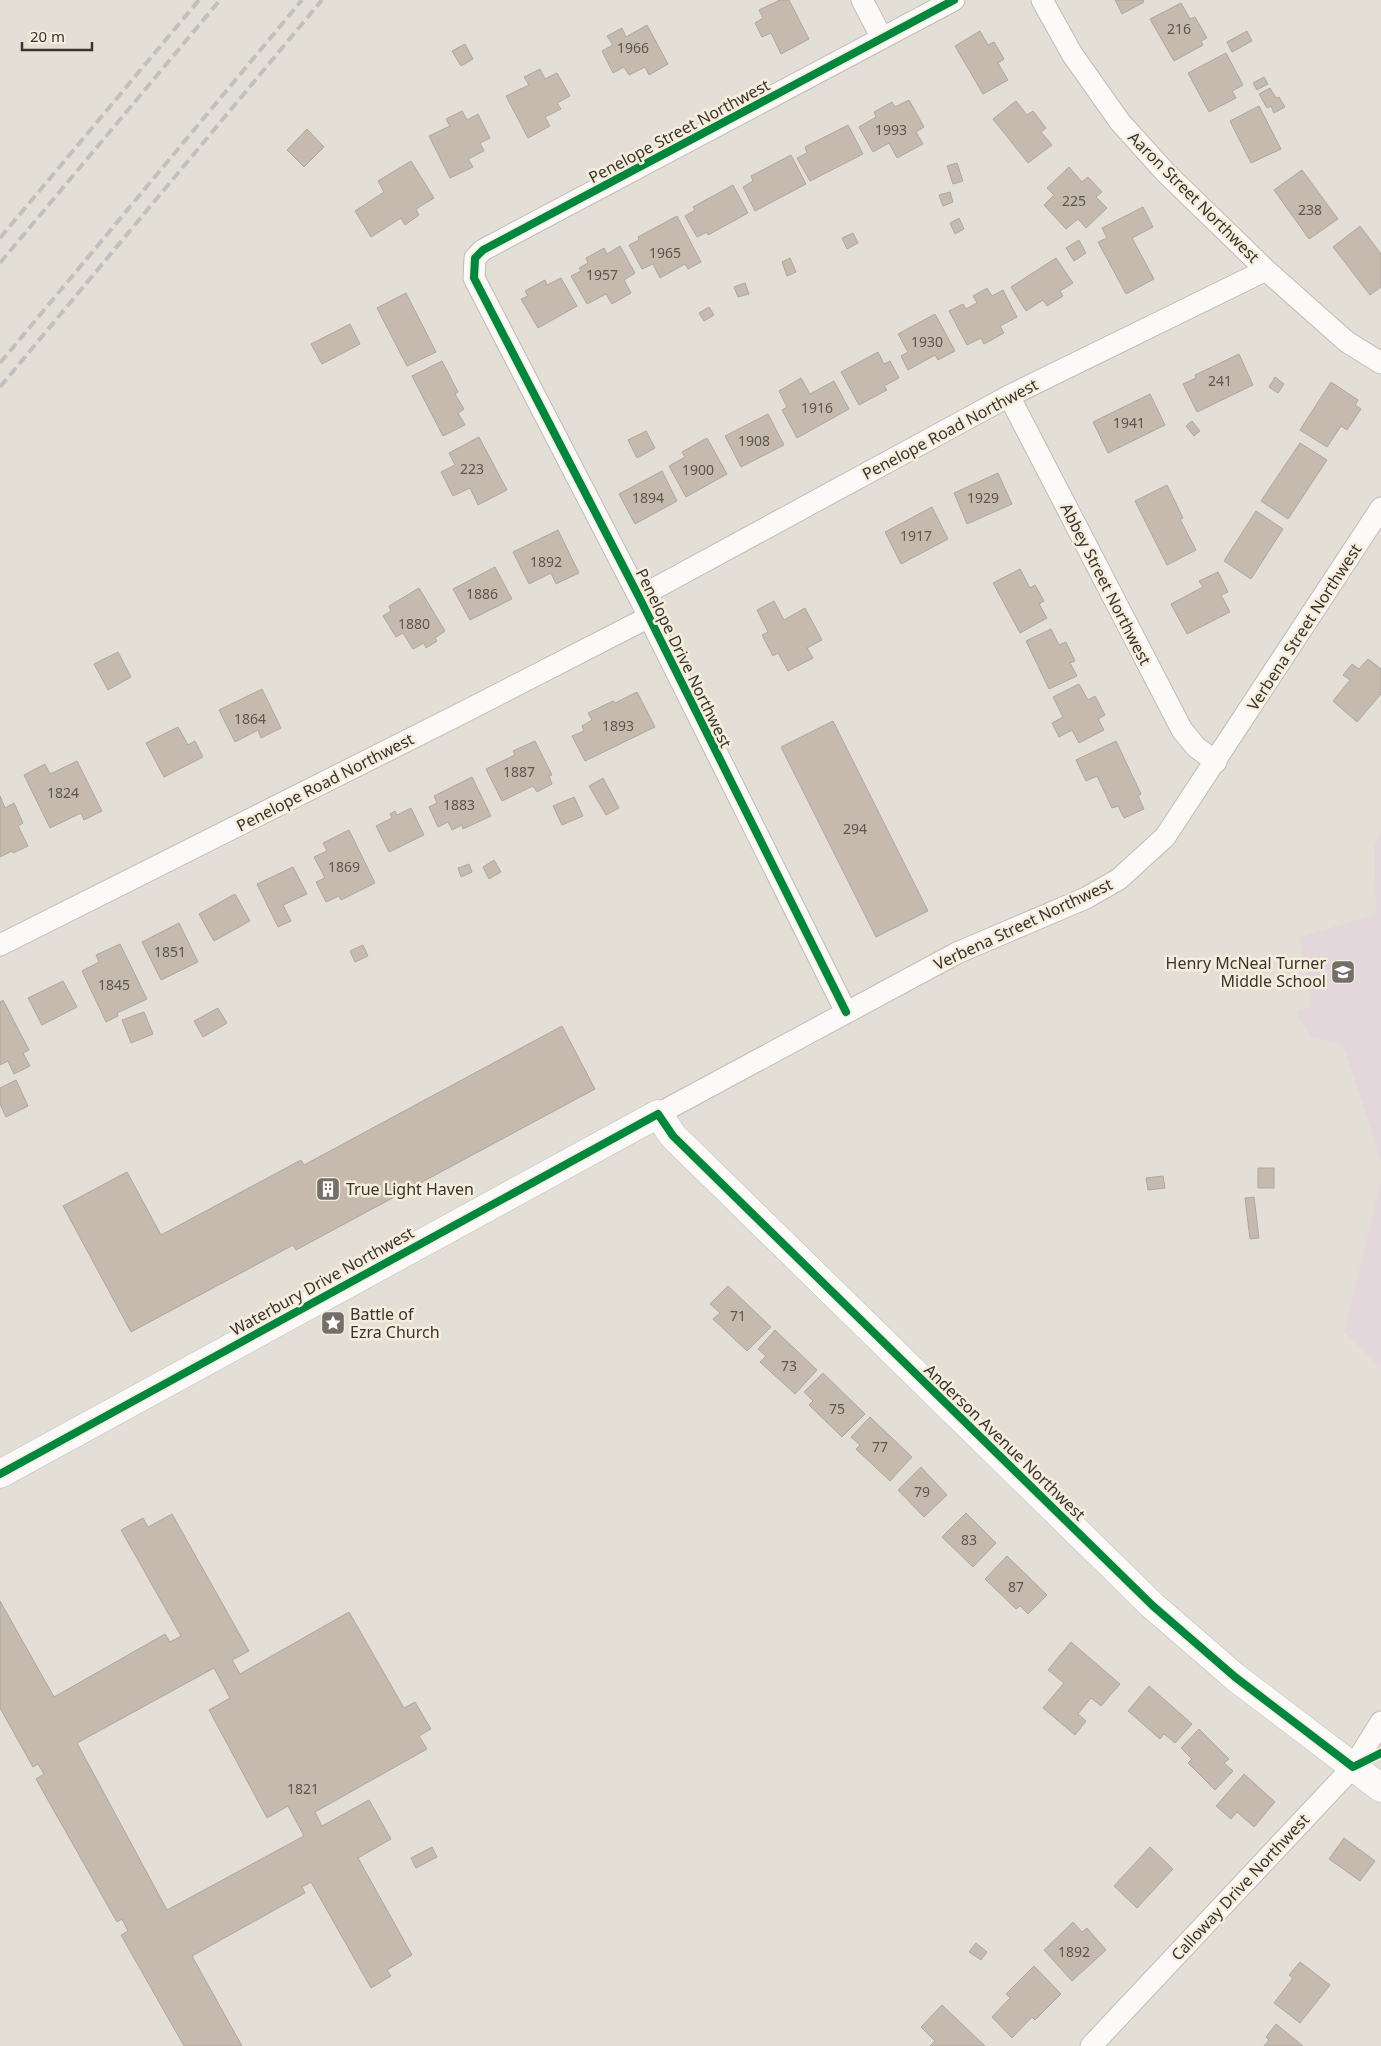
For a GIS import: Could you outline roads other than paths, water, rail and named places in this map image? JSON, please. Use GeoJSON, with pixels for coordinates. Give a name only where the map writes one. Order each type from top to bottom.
{"type":"FeatureCollection","features":[{"type":"Feature","properties":{"kind":"street"},"geometry":{"type":"LineString","coordinates":[[862,0],[882,38]]}},
{"type":"Feature","properties":{"kind":"street","name":"Penelope Street Northwest"},"geometry":{"type":"LineString","coordinates":[[494,318],[474,278],[475,258],[484,250],[954,0]]}},
{"type":"Feature","properties":{"kind":"street","name":"Aaron Street Northwest"},"geometry":{"type":"LineString","coordinates":[[1042,0],[1072,54],[1120,122],[1166,172],[1266,270],[1347,342],[1381,364]]}},
{"type":"Feature","properties":{"kind":"street","name":"Penelope Road Northwest"},"geometry":{"type":"LineString","coordinates":[[639,598],[1009,396],[1266,270]]}},
{"type":"Feature","properties":{"kind":"street","name":"Penelope Drive Northwest"},"geometry":{"type":"LineString","coordinates":[[494,318],[649,617],[846,1012]]}},
{"type":"Feature","properties":{"kind":"street","name":"Abbey Street Northwest"},"geometry":{"type":"LineString","coordinates":[[1009,396],[1182,730],[1196,747],[1216,762]]}},
{"type":"Feature","properties":{"kind":"street","name":"Verbena Street Northwest"},"geometry":{"type":"LineString","coordinates":[[658,1114],[957,953],[1086,898],[1120,879],[1165,837],[1381,508]]}},
{"type":"Feature","properties":{"kind":"street","name":"Penelope Road Northwest"},"geometry":{"type":"LineString","coordinates":[[0,945],[649,617]]}},
{"type":"Feature","properties":{"kind":"street","name":"Waterbury Drive Northwest"},"geometry":{"type":"LineString","coordinates":[[0,1474],[658,1114]]}},
{"type":"Feature","properties":{"kind":"street","name":"Anderson Avenue Northwest"},"geometry":{"type":"LineString","coordinates":[[658,1114],[673,1136],[1153,1606],[1235,1677],[1381,1788]]}},
{"type":"Feature","properties":{"kind":"street","name":"Calloway Drive Northwest"},"geometry":{"type":"LineString","coordinates":[[1091,2046],[1353,1767],[1381,1722]]}},
{"type":"Feature","properties":{"kind":"railway"},"geometry":{"type":"LineString","coordinates":[[0,238],[199,0]]}},
{"type":"Feature","properties":{"kind":"railway"},"geometry":{"type":"LineString","coordinates":[[0,263],[220,0]]}},
{"type":"Feature","properties":{"kind":"railway"},"geometry":{"type":"LineString","coordinates":[[0,363],[302,0]]}},
{"type":"Feature","properties":{"kind":"railway"},"geometry":{"type":"LineString","coordinates":[[0,387],[322,0]]}},
{"type":"Feature","properties":{"kind":"place","name":"Henry McNeal Turner Middle School"},"geometry":{"type":"Point","coordinates":[1343,972]}},
{"type":"Feature","properties":{"kind":"place","name":"True Light Haven"},"geometry":{"type":"Point","coordinates":[328,1189]}},
{"type":"Feature","properties":{"kind":"place","name":"Battle of Ezra Church"},"geometry":{"type":"Point","coordinates":[333,1323]}}]}
